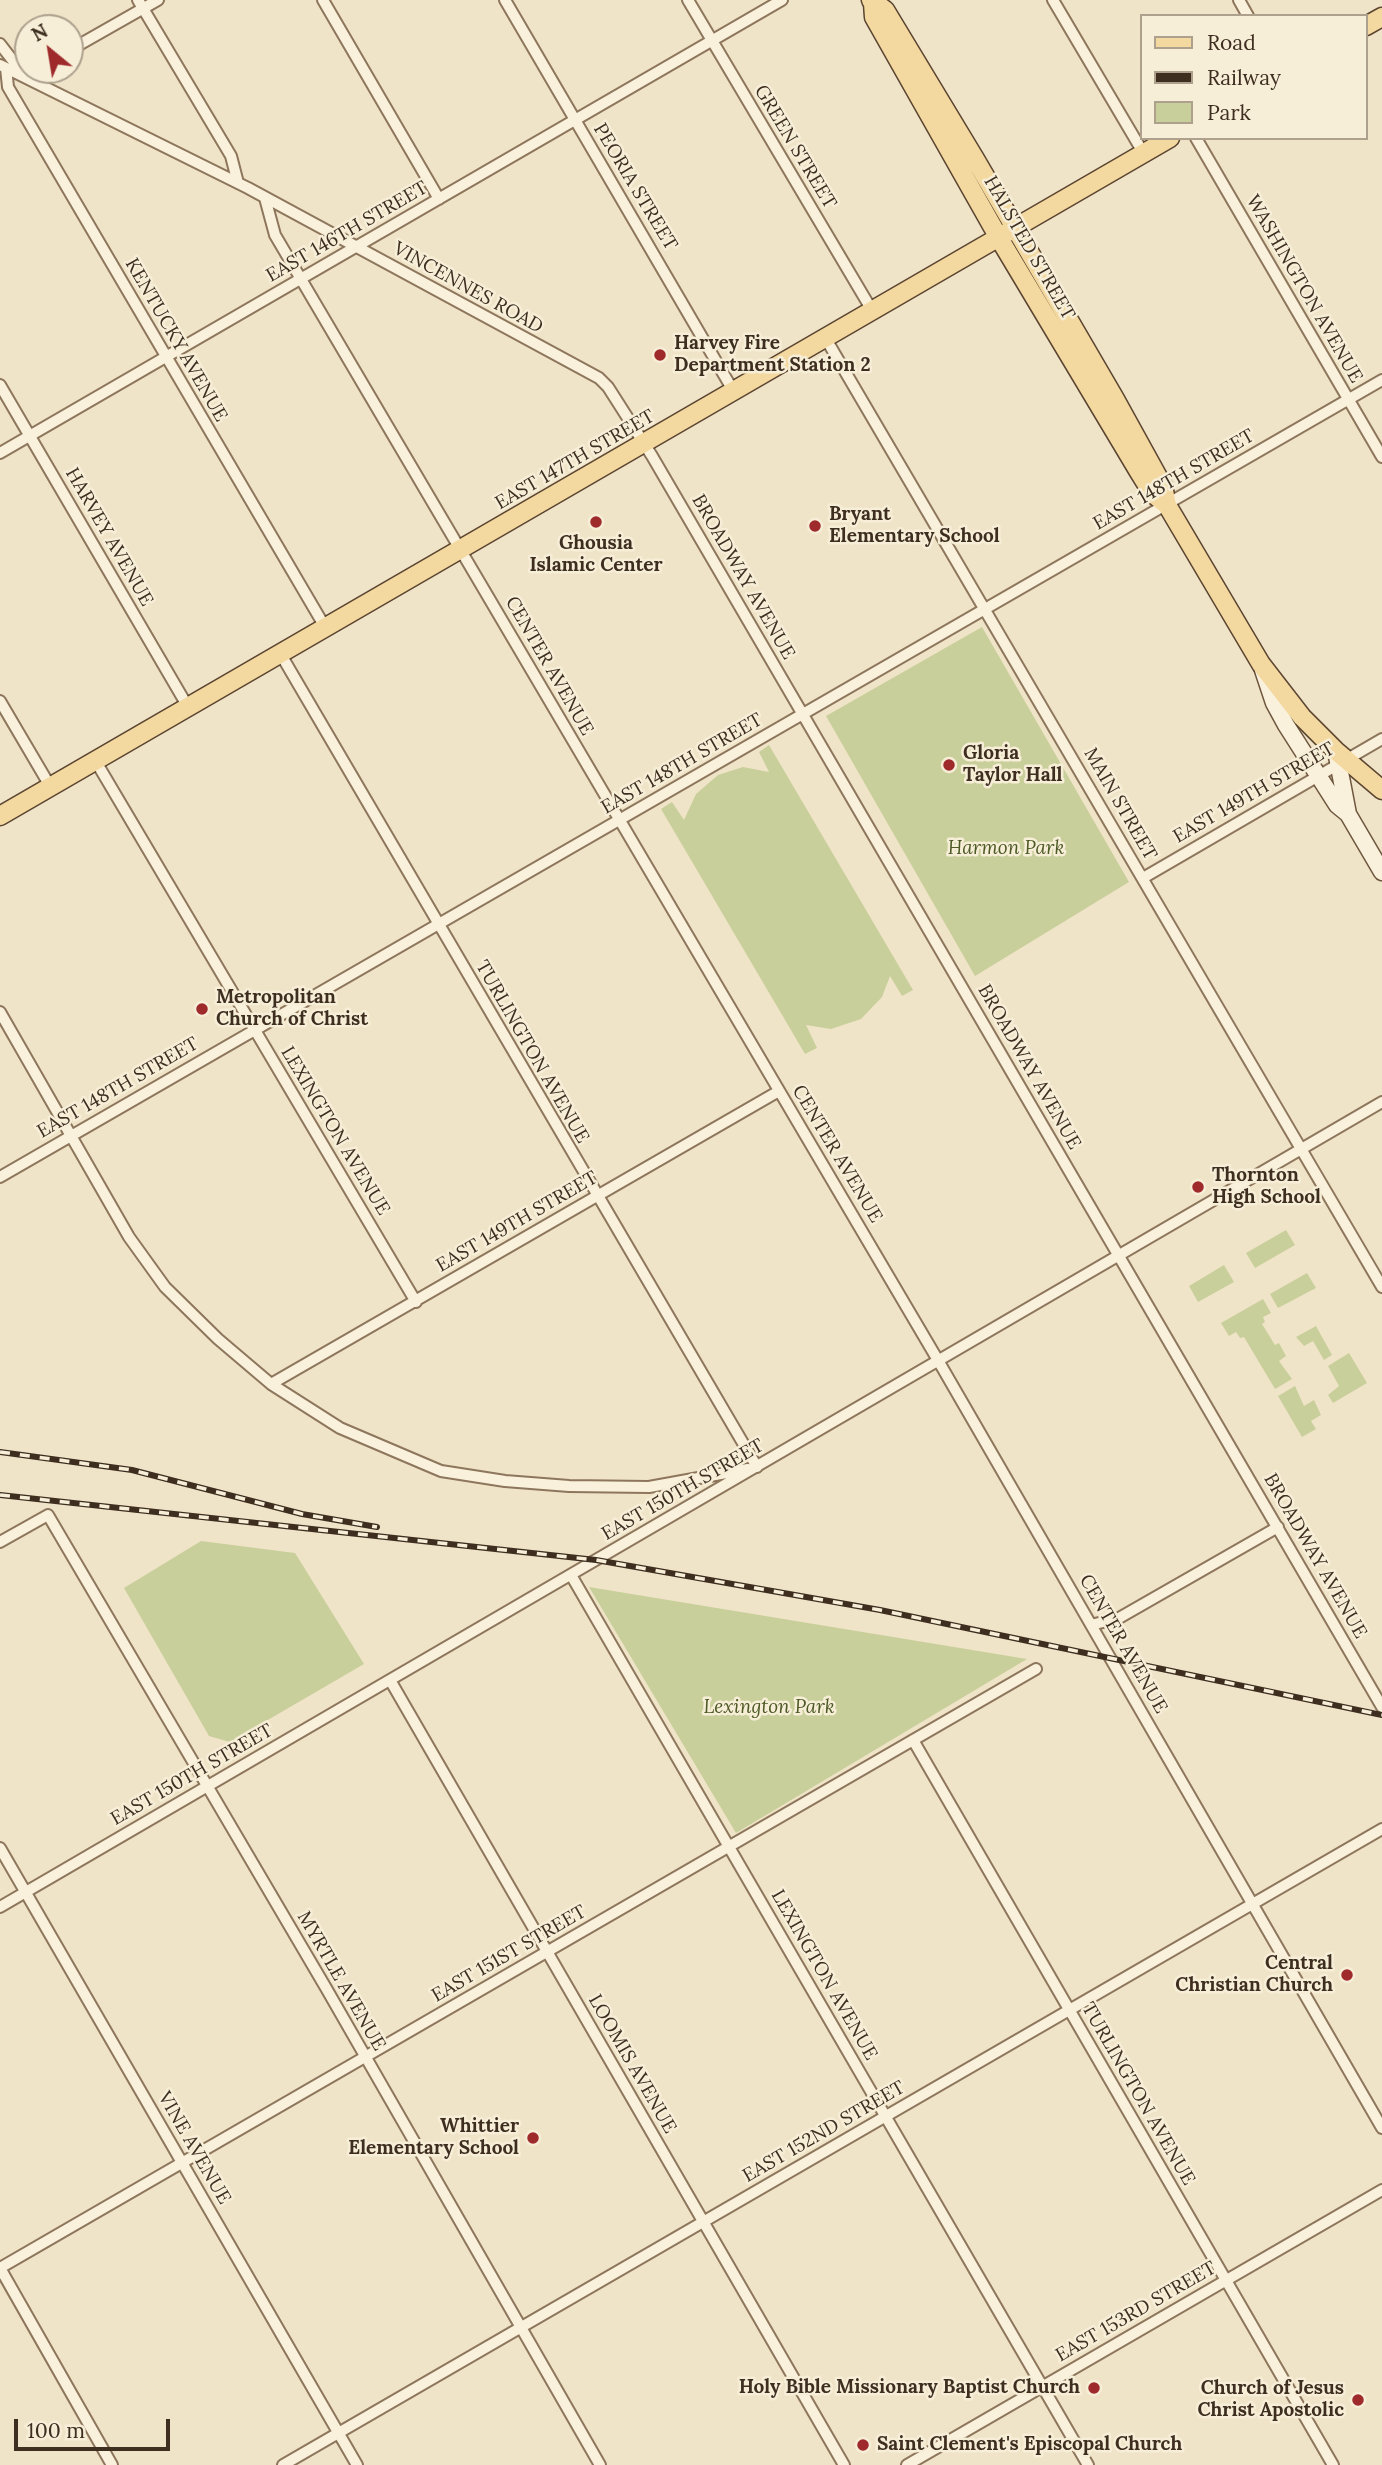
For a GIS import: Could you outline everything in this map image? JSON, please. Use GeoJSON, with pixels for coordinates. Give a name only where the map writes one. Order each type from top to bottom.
{"type":"FeatureCollection","features":[{"type":"Feature","properties":{"kind":"main road","name":"HALSTED STREET"},"geometry":{"type":"LineString","coordinates":[[872,2],[885,10],[1015,229],[1163,486],[1167,505]]}},
{"type":"Feature","properties":{"kind":"main road","name":"HALSTED STREET"},"geometry":{"type":"LineString","coordinates":[[872,2],[874,17],[999,238],[1139,472],[1152,492],[1167,505],[1261,664],[1291,704],[1340,759],[1382,790]]}},
{"type":"Feature","properties":{"kind":"main road","name":"EAST 147TH STREET"},"geometry":{"type":"LineString","coordinates":[[0,816],[1167,140]]}},
{"type":"Feature","properties":{"kind":"street"},"geometry":{"type":"LineString","coordinates":[[84,41],[141,4],[158,0]]}},
{"type":"Feature","properties":{"kind":"street"},"geometry":{"type":"LineString","coordinates":[[323,0],[439,199]]}},
{"type":"Feature","properties":{"kind":"street","name":"PEORIA STREET"},"geometry":{"type":"LineString","coordinates":[[505,0],[734,392]]}},
{"type":"Feature","properties":{"kind":"street","name":"GREEN STREET"},"geometry":{"type":"LineString","coordinates":[[688,0],[873,312]]}},
{"type":"Feature","properties":{"kind":"street","name":"EAST 146TH STREET"},"geometry":{"type":"LineString","coordinates":[[0,453],[782,0]]}},
{"type":"Feature","properties":{"kind":"street"},"geometry":{"type":"LineString","coordinates":[[1054,0],[1144,154]]}},
{"type":"Feature","properties":{"kind":"street"},"geometry":{"type":"LineString","coordinates":[[141,4],[230,156],[238,183]]}},
{"type":"Feature","properties":{"kind":"street","name":"VINCENNES ROAD"},"geometry":{"type":"LineString","coordinates":[[0,44],[14,62]]}},
{"type":"Feature","properties":{"kind":"street","name":"KENTUCKY AVENUE"},"geometry":{"type":"LineString","coordinates":[[3,66],[8,87],[325,628]]}},
{"type":"Feature","properties":{"kind":"street","name":"VINCENNES ROAD"},"geometry":{"type":"LineString","coordinates":[[42,84],[238,183],[599,379],[627,413],[645,444]]}},
{"type":"Feature","properties":{"kind":"street","name":"WASHINGTON AVENUE"},"geometry":{"type":"LineString","coordinates":[[1197,140],[1382,457]]}},
{"type":"Feature","properties":{"kind":"street","name":"CENTER AVENUE"},"geometry":{"type":"LineString","coordinates":[[265,198],[275,235],[939,1362],[1382,2129]]}},
{"type":"Feature","properties":{"kind":"street","name":"MAIN STREET"},"geometry":{"type":"LineString","coordinates":[[826,339],[1382,1287]]}},
{"type":"Feature","properties":{"kind":"street","name":"EAST 148TH STREET"},"geometry":{"type":"LineString","coordinates":[[0,1177],[1382,380]]}},
{"type":"Feature","properties":{"kind":"street","name":"HARVEY AVENUE"},"geometry":{"type":"LineString","coordinates":[[0,385],[188,706]]}},
{"type":"Feature","properties":{"kind":"street","name":"BROADWAY AVENUE"},"geometry":{"type":"LineString","coordinates":[[645,444],[1382,1707]]}},
{"type":"Feature","properties":{"kind":"street","name":"TURLINGTON AVENUE"},"geometry":{"type":"LineString","coordinates":[[280,653],[757,1467]]}},
{"type":"Feature","properties":{"kind":"street"},"geometry":{"type":"LineString","coordinates":[[1261,664],[1274,703],[1337,806],[1348,814]]}},
{"type":"Feature","properties":{"kind":"street"},"geometry":{"type":"LineString","coordinates":[[0,701],[50,786]]}},
{"type":"Feature","properties":{"kind":"street","name":"EAST 149TH STREET"},"geometry":{"type":"LineString","coordinates":[[1143,878],[1319,776],[1340,759],[1382,739]]}},
{"type":"Feature","properties":{"kind":"street"},"geometry":{"type":"LineString","coordinates":[[1340,759],[1348,814],[1382,872]]}},
{"type":"Feature","properties":{"kind":"street","name":"LEXINGTON AVENUE"},"geometry":{"type":"LineString","coordinates":[[95,760],[416,1302]]}},
{"type":"Feature","properties":{"kind":"street"},"geometry":{"type":"LineString","coordinates":[[0,1012],[129,1237],[165,1287],[218,1339],[271,1384],[340,1428],[441,1471],[569,1486],[649,1487],[757,1467]]}},
{"type":"Feature","properties":{"kind":"street","name":"EAST 149TH STREET"},"geometry":{"type":"LineString","coordinates":[[271,1384],[779,1091]]}},
{"type":"Feature","properties":{"kind":"street","name":"EAST 150TH STREET"},"geometry":{"type":"LineString","coordinates":[[0,1907],[1382,1102]]}},
{"type":"Feature","properties":{"kind":"street","name":"MYRTLE AVENUE"},"geometry":{"type":"LineString","coordinates":[[0,1542],[48,1515],[208,1786],[600,2465]]}},
{"type":"Feature","properties":{"kind":"street"},"geometry":{"type":"LineString","coordinates":[[1091,1625],[1119,1618],[1278,1527]]}},
{"type":"Feature","properties":{"kind":"street","name":"LEXINGTON AVENUE"},"geometry":{"type":"LineString","coordinates":[[571,1575],[1088,2465]]}},
{"type":"Feature","properties":{"kind":"street","name":"EAST 151ST STREET"},"geometry":{"type":"LineString","coordinates":[[0,2268],[1035,1669]]}},
{"type":"Feature","properties":{"kind":"street","name":"LOOMIS AVENUE"},"geometry":{"type":"LineString","coordinates":[[390,1680],[844,2465]]}},
{"type":"Feature","properties":{"kind":"street","name":"TURLINGTON AVENUE"},"geometry":{"type":"LineString","coordinates":[[913,1740],[1332,2465]]}},
{"type":"Feature","properties":{"kind":"street","name":"EAST 152ND STREET"},"geometry":{"type":"LineString","coordinates":[[283,2465],[1382,1829]]}},
{"type":"Feature","properties":{"kind":"street","name":"VINE AVENUE"},"geometry":{"type":"LineString","coordinates":[[0,1848],[357,2465]]}},
{"type":"Feature","properties":{"kind":"street","name":"EAST 153RD STREET"},"geometry":{"type":"LineString","coordinates":[[907,2465],[1382,2190]]}},
{"type":"Feature","properties":{"kind":"street"},"geometry":{"type":"LineString","coordinates":[[0,2268],[111,2465]]}},
{"type":"Feature","properties":{"kind":"green space","name":"Harmon Park"},"geometry":{"type":"Polygon","coordinates":[[[982,627],[1129,882],[975,976],[826,716],[982,627]]]}},
{"type":"Feature","properties":{"kind":"green space"},"geometry":{"type":"Polygon","coordinates":[[[769,745],[913,990],[902,996],[890,976],[882,997],[861,1019],[831,1029],[806,1025],[817,1048],[805,1054],[661,809],[672,802],[684,820],[696,794],[718,775],[743,767],[769,772],[759,752],[769,745]]]}},
{"type":"Feature","properties":{"kind":"green space"},"geometry":{"type":"Polygon","coordinates":[[[1286,1230],[1295,1245],[1255,1268],[1246,1253],[1286,1230]]]}},
{"type":"Feature","properties":{"kind":"green space"},"geometry":{"type":"Polygon","coordinates":[[[1224,1265],[1234,1282],[1198,1302],[1189,1286],[1224,1265]]]}},
{"type":"Feature","properties":{"kind":"green space"},"geometry":{"type":"Polygon","coordinates":[[[1307,1273],[1316,1288],[1278,1308],[1270,1294],[1307,1273]]]}},
{"type":"Feature","properties":{"kind":"green space"},"geometry":{"type":"Polygon","coordinates":[[[1263,1299],[1271,1313],[1263,1317],[1265,1322],[1262,1324],[1275,1345],[1279,1343],[1286,1356],[1279,1361],[1292,1379],[1275,1389],[1244,1337],[1240,1338],[1236,1332],[1229,1336],[1221,1323],[1263,1299]]]}},
{"type":"Feature","properties":{"kind":"green space"},"geometry":{"type":"Polygon","coordinates":[[[1316,1326],[1332,1355],[1324,1360],[1313,1341],[1304,1346],[1296,1337],[1316,1326]]]}},
{"type":"Feature","properties":{"kind":"green space"},"geometry":{"type":"Polygon","coordinates":[[[1349,1353],[1367,1383],[1333,1403],[1328,1395],[1339,1386],[1328,1366],[1349,1353]]]}},
{"type":"Feature","properties":{"kind":"green space"},"geometry":{"type":"Polygon","coordinates":[[[1295,1386],[1304,1406],[1314,1400],[1321,1415],[1311,1421],[1316,1429],[1302,1437],[1278,1396],[1295,1386]]]}},
{"type":"Feature","properties":{"kind":"green space"},"geometry":{"type":"Polygon","coordinates":[[[201,1541],[295,1553],[364,1664],[230,1742],[209,1736],[124,1588],[201,1541]]]}},
{"type":"Feature","properties":{"kind":"green space","name":"Lexington Park"},"geometry":{"type":"Polygon","coordinates":[[[589,1587],[1027,1659],[736,1833],[589,1587]]]}},
{"type":"Feature","properties":{"kind":"railway"},"geometry":{"type":"LineString","coordinates":[[0,1452],[132,1470],[302,1514],[377,1527]]}},
{"type":"Feature","properties":{"kind":"railway"},"geometry":{"type":"LineString","coordinates":[[0,1495],[596,1560],[880,1610],[1382,1715]]}},
{"type":"Feature","properties":{"kind":"place","name":"Harvey Fire Department Station 2"},"geometry":{"type":"Point","coordinates":[660,355]}},
{"type":"Feature","properties":{"kind":"place","name":"Ghousia Islamic Center"},"geometry":{"type":"Point","coordinates":[596,522]}},
{"type":"Feature","properties":{"kind":"place","name":"Bryant Elementary School"},"geometry":{"type":"Point","coordinates":[815,526]}},
{"type":"Feature","properties":{"kind":"place","name":"Gloria Taylor Hall"},"geometry":{"type":"Point","coordinates":[949,765]}},
{"type":"Feature","properties":{"kind":"place","name":"Metropolitan Church of Christ"},"geometry":{"type":"Point","coordinates":[202,1009]}},
{"type":"Feature","properties":{"kind":"place","name":"Thornton High School"},"geometry":{"type":"Point","coordinates":[1198,1187]}},
{"type":"Feature","properties":{"kind":"place","name":"Central Christian Church"},"geometry":{"type":"Point","coordinates":[1347,1975]}},
{"type":"Feature","properties":{"kind":"place","name":"Whittier Elementary School"},"geometry":{"type":"Point","coordinates":[533,2138]}},
{"type":"Feature","properties":{"kind":"place","name":"Holy Bible Missionary Baptist Church"},"geometry":{"type":"Point","coordinates":[1094,2388]}},
{"type":"Feature","properties":{"kind":"place","name":"Church of Jesus Christ Apostolic"},"geometry":{"type":"Point","coordinates":[1358,2400]}},
{"type":"Feature","properties":{"kind":"place","name":"Saint Clement's Episcopal Church"},"geometry":{"type":"Point","coordinates":[863,2445]}}]}
